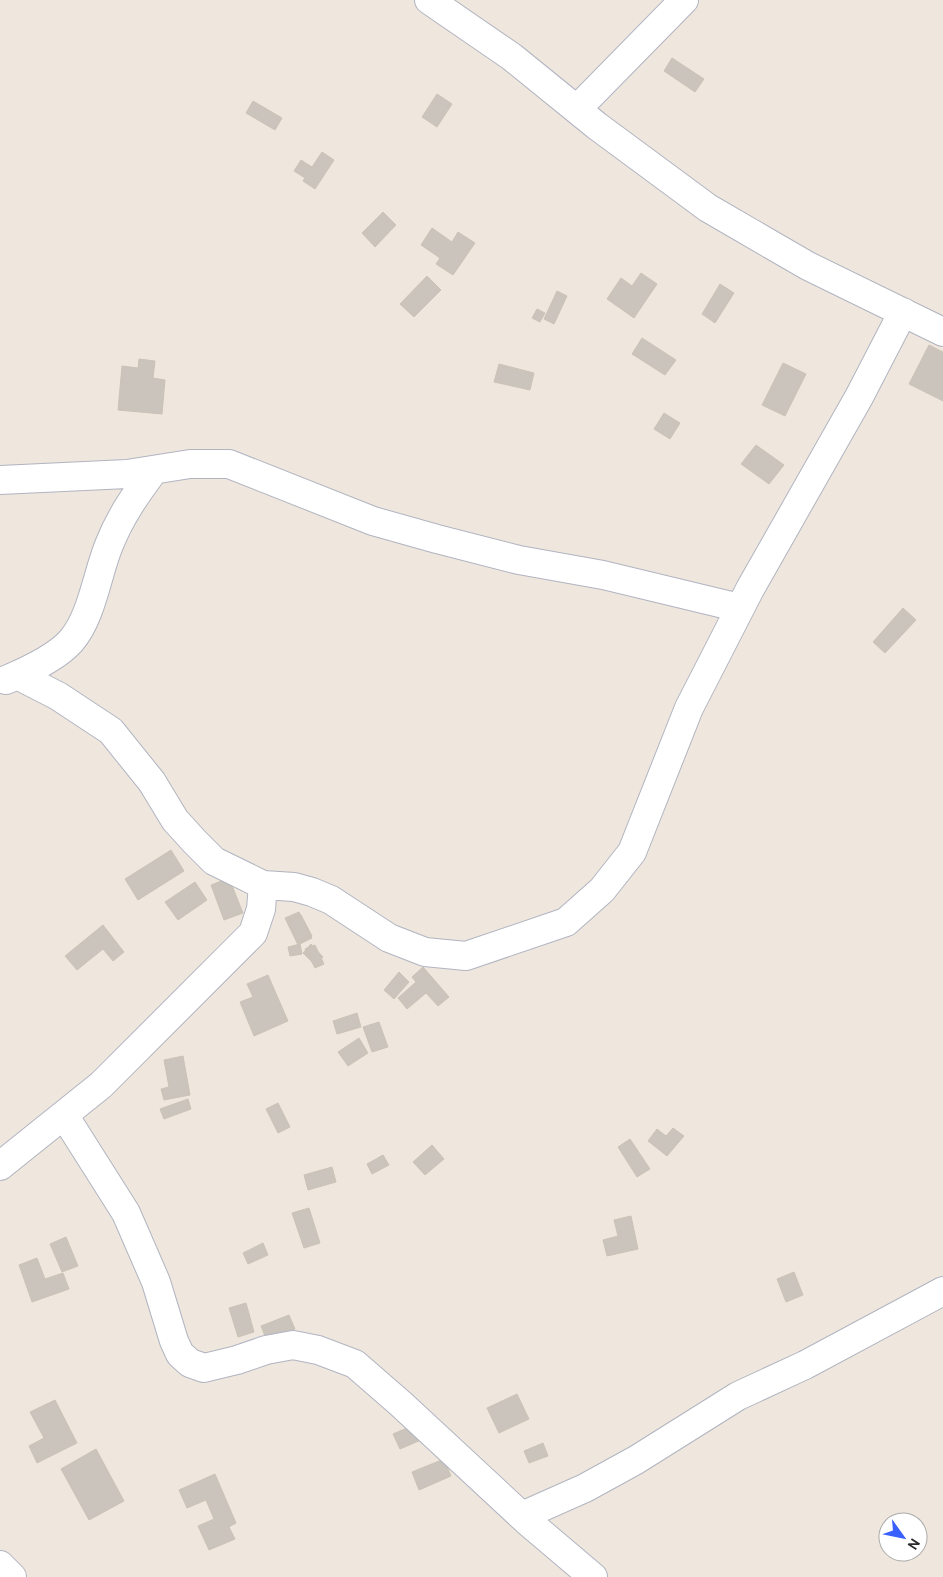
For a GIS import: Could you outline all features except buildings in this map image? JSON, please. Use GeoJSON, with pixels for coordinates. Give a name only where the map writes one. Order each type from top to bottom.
{"type":"FeatureCollection","features":[{"type":"Feature","properties":{"kind":"street"},"geometry":{"type":"LineString","coordinates":[[429,0],[512,57],[577,110],[708,208],[808,266],[943,332]]}},
{"type":"Feature","properties":{"kind":"street"},"geometry":{"type":"LineString","coordinates":[[577,110],[684,0]]}},
{"type":"Feature","properties":{"kind":"street"},"geometry":{"type":"LineString","coordinates":[[9,679],[58,696],[110,731],[152,782],[175,820],[195,842],[214,861],[263,885],[294,887],[312,892],[331,900],[389,938],[425,952],[466,956],[566,922],[602,890],[632,852],[689,708],[740,608],[859,397],[903,312]]}},
{"type":"Feature","properties":{"kind":"street"},"geometry":{"type":"LineString","coordinates":[[0,480],[127,474],[190,464],[229,464],[373,521],[437,540],[520,560],[603,575],[740,608]]}},
{"type":"Feature","properties":{"kind":"street"},"geometry":{"type":"LineString","coordinates":[[9,679],[36,666],[71,641],[88,609],[109,544],[127,507],[154,470]]}},
{"type":"Feature","properties":{"kind":"street"},"geometry":{"type":"LineString","coordinates":[[0,1166],[101,1085],[254,933],[262,909],[263,885]]}},
{"type":"Feature","properties":{"kind":"street"},"geometry":{"type":"LineString","coordinates":[[64,1115],[126,1213],[156,1282],[174,1341],[180,1354],[190,1363],[204,1368],[237,1360],[266,1350],[293,1345],[318,1350],[355,1364],[522,1516],[593,1577]]}},
{"type":"Feature","properties":{"kind":"street"},"geometry":{"type":"LineString","coordinates":[[522,1516],[594,1483],[636,1460],[738,1396],[805,1366],[943,1291]]}},
{"type":"Feature","properties":{"kind":"street"},"geometry":{"type":"LineString","coordinates":[[0,1565],[12,1577]]}}]}
